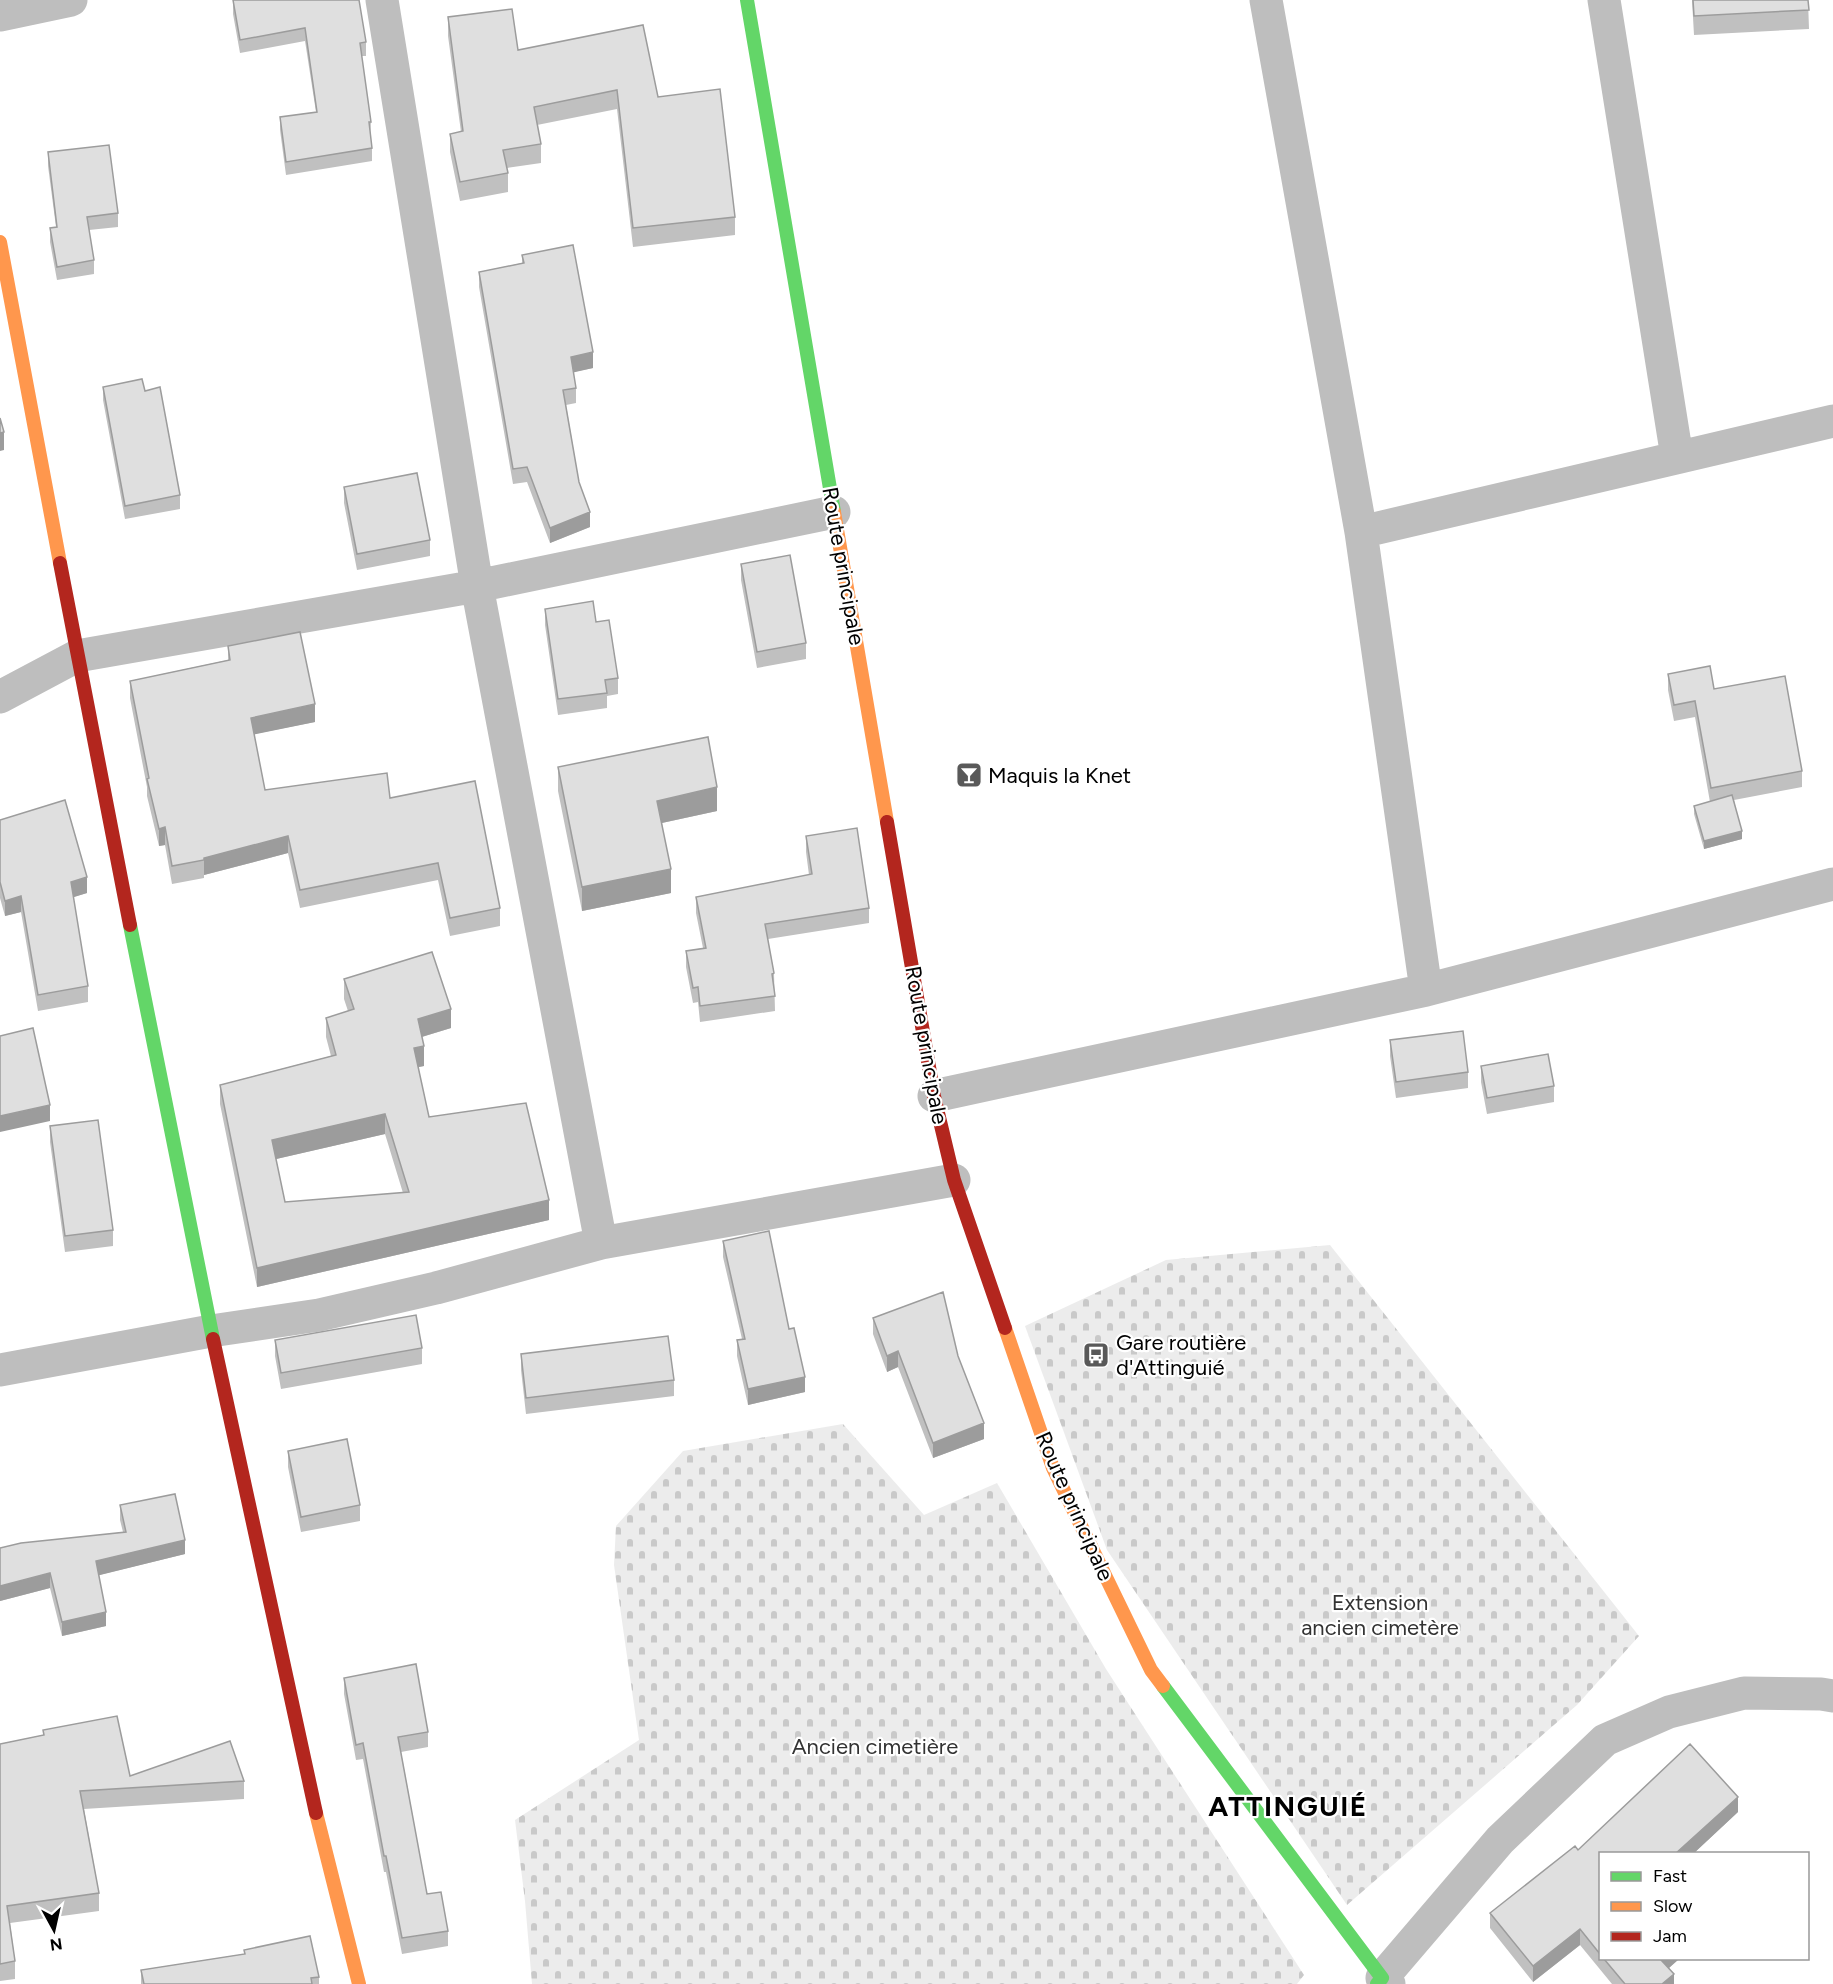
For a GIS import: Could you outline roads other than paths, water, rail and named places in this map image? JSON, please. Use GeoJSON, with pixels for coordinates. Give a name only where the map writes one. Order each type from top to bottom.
{"type":"FeatureCollection","features":[{"type":"Feature","properties":{"kind":"street"},"geometry":{"type":"LineString","coordinates":[[0,15],[71,0]]}},
{"type":"Feature","properties":{"kind":"street"},"geometry":{"type":"LineString","coordinates":[[382,0],[477,586],[600,1243]]}},
{"type":"Feature","properties":{"kind":"street","name":"Route principale"},"geometry":{"type":"LineString","coordinates":[[747,0],[934,1096],[954,1180],[1053,1468],[1151,1670],[1383,1982]]}},
{"type":"Feature","properties":{"kind":"street"},"geometry":{"type":"LineString","coordinates":[[1266,0],[1361,532],[1426,990]]}},
{"type":"Feature","properties":{"kind":"street"},"geometry":{"type":"LineString","coordinates":[[1604,0],[1677,457]]}},
{"type":"Feature","properties":{"kind":"street"},"geometry":{"type":"LineString","coordinates":[[0,243],[78,656],[211,1331],[310,1790],[359,1984]]}},
{"type":"Feature","properties":{"kind":"street"},"geometry":{"type":"LineString","coordinates":[[1361,532],[1833,421]]}},
{"type":"Feature","properties":{"kind":"street"},"geometry":{"type":"LineString","coordinates":[[0,697],[78,656],[477,586],[834,512]]}},
{"type":"Feature","properties":{"kind":"street"},"geometry":{"type":"LineString","coordinates":[[934,1096],[1426,990],[1833,884]]}},
{"type":"Feature","properties":{"kind":"street"},"geometry":{"type":"LineString","coordinates":[[0,1370],[211,1331],[319,1315],[436,1288],[600,1243],[954,1180]]}},
{"type":"Feature","properties":{"kind":"street"},"geometry":{"type":"LineString","coordinates":[[1383,1982],[1500,1840],[1605,1740],[1669,1712],[1744,1693],[1833,1696]]}},
{"type":"Feature","properties":{"kind":"place","name":"Maquis la Knet"},"geometry":{"type":"Point","coordinates":[969,775]}},
{"type":"Feature","properties":{"kind":"place","name":"Gare routière d'Attinguié"},"geometry":{"type":"Point","coordinates":[1096,1355]}},
{"type":"Feature","properties":{"kind":"district","name":"ATTINGUIÉ"},"geometry":{"type":"Point","coordinates":[1288,1806]}},
{"type":"Feature","properties":{"kind":"park label","name":"Extension ancien cimetère"},"geometry":{"type":"Point","coordinates":[1380,1614]}},
{"type":"Feature","properties":{"kind":"park label","name":"Ancien cimetière"},"geometry":{"type":"Point","coordinates":[875,1746]}}]}
